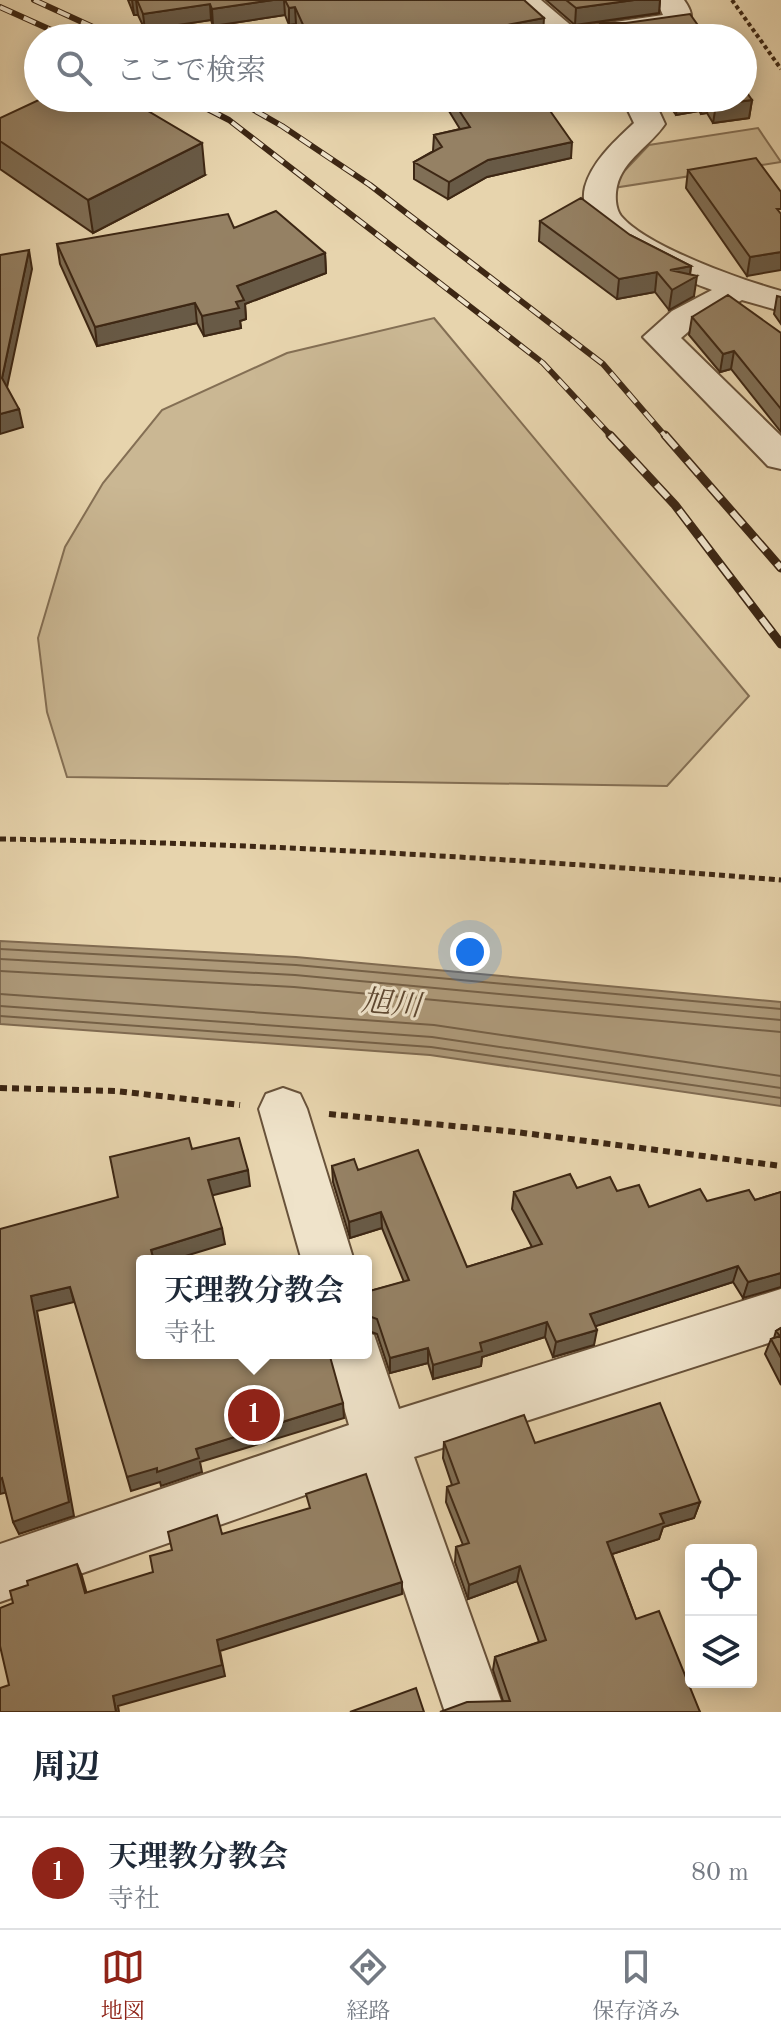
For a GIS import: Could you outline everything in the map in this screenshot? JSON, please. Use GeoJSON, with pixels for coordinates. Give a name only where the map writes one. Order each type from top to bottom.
{"type":"FeatureCollection","features":[{"type":"Feature","properties":{"kind":"street"},"geometry":{"type":"LineString","coordinates":[[524,0],[552,24]]}},
{"type":"Feature","properties":{"kind":"street"},"geometry":{"type":"LineString","coordinates":[[658,24],[677,21],[677,11],[670,0]]}},
{"type":"Feature","properties":{"kind":"street"},"geometry":{"type":"LineString","coordinates":[[646,112],[650,124],[613,163],[601,185],[601,209],[609,223],[648,248],[740,288],[781,301]]}},
{"type":"Feature","properties":{"kind":"street"},"geometry":{"type":"LineString","coordinates":[[740,288],[684,318],[660,337],[781,457]]}},
{"type":"Feature","properties":{"kind":"street"},"geometry":{"type":"LineString","coordinates":[[283,1109],[326,1255]]}},
{"type":"Feature","properties":{"kind":"street"},"geometry":{"type":"LineString","coordinates":[[0,1573],[381,1441],[781,1314]]}},
{"type":"Feature","properties":{"kind":"street"},"geometry":{"type":"LineString","coordinates":[[357,1359],[381,1441],[475,1712]]}},
{"type":"Feature","properties":{"kind":"path"},"geometry":{"type":"LineString","coordinates":[[732,0],[749,24]]}},
{"type":"Feature","properties":{"kind":"path"},"geometry":{"type":"LineString","coordinates":[[757,35],[781,69]]}},
{"type":"Feature","properties":{"kind":"path"},"geometry":{"type":"LineString","coordinates":[[0,839],[275,846],[538,860],[781,880]]}},
{"type":"Feature","properties":{"kind":"path"},"geometry":{"type":"LineString","coordinates":[[0,1088],[116,1091],[516,1132],[781,1166]]}},
{"type":"Feature","properties":{"kind":"shaded area"},"geometry":{"type":"Polygon","coordinates":[[[758,128],[781,162],[613,188],[613,183],[649,145],[758,128]]]}},
{"type":"Feature","properties":{"kind":"shaded area"},"geometry":{"type":"Polygon","coordinates":[[[434,318],[749,696],[667,786],[67,777],[47,712],[38,638],[65,547],[103,483],[162,410],[287,353],[434,318]]]}},
{"type":"Feature","properties":{"kind":"water","name":"旭川"},"geometry":{"type":"Polygon","coordinates":[[[0,941],[296,957],[781,1002],[781,1106],[430,1055],[0,1024],[0,941]]]}},
{"type":"Feature","properties":{"kind":"building"},"geometry":{"type":"Polygon","coordinates":[[[137,0],[273,0],[212,9],[210,4],[143,14],[137,0]]]}},
{"type":"Feature","properties":{"kind":"building"},"geometry":{"type":"Polygon","coordinates":[[[285,0],[524,0],[544,18],[512,24],[303,24],[295,7],[289,8],[285,0]]]}},
{"type":"Feature","properties":{"kind":"building"},"geometry":{"type":"Polygon","coordinates":[[[566,0],[634,0],[576,8],[566,0]]]}},
{"type":"Feature","properties":{"kind":"building"},"geometry":{"type":"Polygon","coordinates":[[[690,14],[697,24],[600,23],[626,23],[690,14]]]}},
{"type":"Feature","properties":{"kind":"building"},"geometry":{"type":"Polygon","coordinates":[[[24,107],[24,112],[150,112],[202,143],[88,200],[0,141],[0,118],[24,107]]]}},
{"type":"Feature","properties":{"kind":"building"},"geometry":{"type":"Polygon","coordinates":[[[460,112],[551,112],[572,142],[488,160],[449,182],[414,162],[442,147],[434,135],[470,127],[460,112]]]}},
{"type":"Feature","properties":{"kind":"building"},"geometry":{"type":"Polygon","coordinates":[[[756,158],[781,192],[781,209],[777,209],[781,214],[781,252],[750,257],[688,170],[756,158]]]}},
{"type":"Feature","properties":{"kind":"building"},"geometry":{"type":"Polygon","coordinates":[[[581,198],[630,235],[691,266],[670,270],[697,276],[672,290],[657,272],[619,279],[540,221],[581,198]]]}},
{"type":"Feature","properties":{"kind":"building"},"geometry":{"type":"Polygon","coordinates":[[[276,211],[325,253],[237,286],[244,300],[236,302],[239,308],[202,316],[195,303],[95,327],[57,244],[228,214],[234,228],[276,211]]]}},
{"type":"Feature","properties":{"kind":"building"},"geometry":{"type":"Polygon","coordinates":[[[29,250],[2,378],[19,409],[0,414],[0,255],[29,250]]]}},
{"type":"Feature","properties":{"kind":"building"},"geometry":{"type":"Polygon","coordinates":[[[728,295],[781,333],[781,409],[734,351],[723,354],[692,317],[728,295]]]}},
{"type":"Feature","properties":{"kind":"building"},"geometry":{"type":"Polygon","coordinates":[[[189,1138],[192,1149],[239,1138],[248,1170],[208,1180],[222,1228],[151,1250],[152,1255],[136,1255],[136,1359],[331,1359],[343,1403],[196,1449],[199,1458],[157,1472],[157,1468],[127,1477],[70,1287],[31,1296],[69,1502],[13,1522],[0,1479],[0,1229],[118,1197],[110,1157],[189,1138]]]}},
{"type":"Feature","properties":{"kind":"building"},"geometry":{"type":"Polygon","coordinates":[[[418,1150],[467,1267],[542,1244],[514,1192],[570,1174],[577,1188],[610,1177],[617,1191],[639,1185],[649,1207],[700,1189],[707,1201],[749,1190],[755,1200],[781,1192],[781,1273],[748,1282],[738,1266],[590,1314],[597,1330],[556,1342],[547,1322],[480,1343],[482,1351],[433,1365],[428,1348],[390,1358],[377,1319],[372,1317],[372,1290],[409,1280],[381,1212],[349,1222],[332,1166],[354,1159],[358,1170],[418,1150]]]}},
{"type":"Feature","properties":{"kind":"building"},"geometry":{"type":"Polygon","coordinates":[[[781,1328],[781,1358],[771,1339],[780,1336],[776,1331],[781,1328]]]}},
{"type":"Feature","properties":{"kind":"building"},"geometry":{"type":"Polygon","coordinates":[[[660,1403],[700,1502],[660,1514],[664,1523],[607,1542],[636,1619],[659,1611],[685,1675],[685,1688],[690,1688],[700,1712],[440,1712],[467,1702],[510,1701],[495,1657],[546,1640],[520,1566],[469,1585],[456,1547],[469,1543],[447,1487],[459,1483],[444,1442],[524,1415],[535,1443],[660,1403]]]}},
{"type":"Feature","properties":{"kind":"building"},"geometry":{"type":"Polygon","coordinates":[[[366,1474],[402,1582],[217,1640],[222,1665],[113,1696],[116,1712],[0,1712],[0,1688],[9,1685],[0,1646],[0,1608],[13,1603],[10,1591],[28,1585],[27,1581],[77,1564],[85,1593],[153,1572],[150,1556],[172,1550],[168,1532],[217,1515],[222,1534],[310,1508],[306,1494],[366,1474]]]}},
{"type":"Feature","properties":{"kind":"building"},"geometry":{"type":"Polygon","coordinates":[[[416,1688],[424,1712],[350,1712],[416,1688]]]}},
{"type":"Feature","properties":{"kind":"railway"},"geometry":{"type":"LineString","coordinates":[[34,0],[86,24]]}},
{"type":"Feature","properties":{"kind":"railway"},"geometry":{"type":"LineString","coordinates":[[0,7],[38,24]]}},
{"type":"Feature","properties":{"kind":"railway"},"geometry":{"type":"LineString","coordinates":[[213,112],[229,120],[543,363],[612,437]]}},
{"type":"Feature","properties":{"kind":"railway"},"geometry":{"type":"LineString","coordinates":[[258,112],[370,185],[603,364],[666,437]]}},
{"type":"Feature","properties":{"kind":"railway"},"geometry":{"type":"LineString","coordinates":[[610,435],[675,505],[781,644]]}},
{"type":"Feature","properties":{"kind":"railway"},"geometry":{"type":"LineString","coordinates":[[665,435],[781,568]]}},
{"type":"Feature","properties":{"kind":"place","name":"天理教分教会"},"geometry":{"type":"Point","coordinates":[254,1415]}}]}
